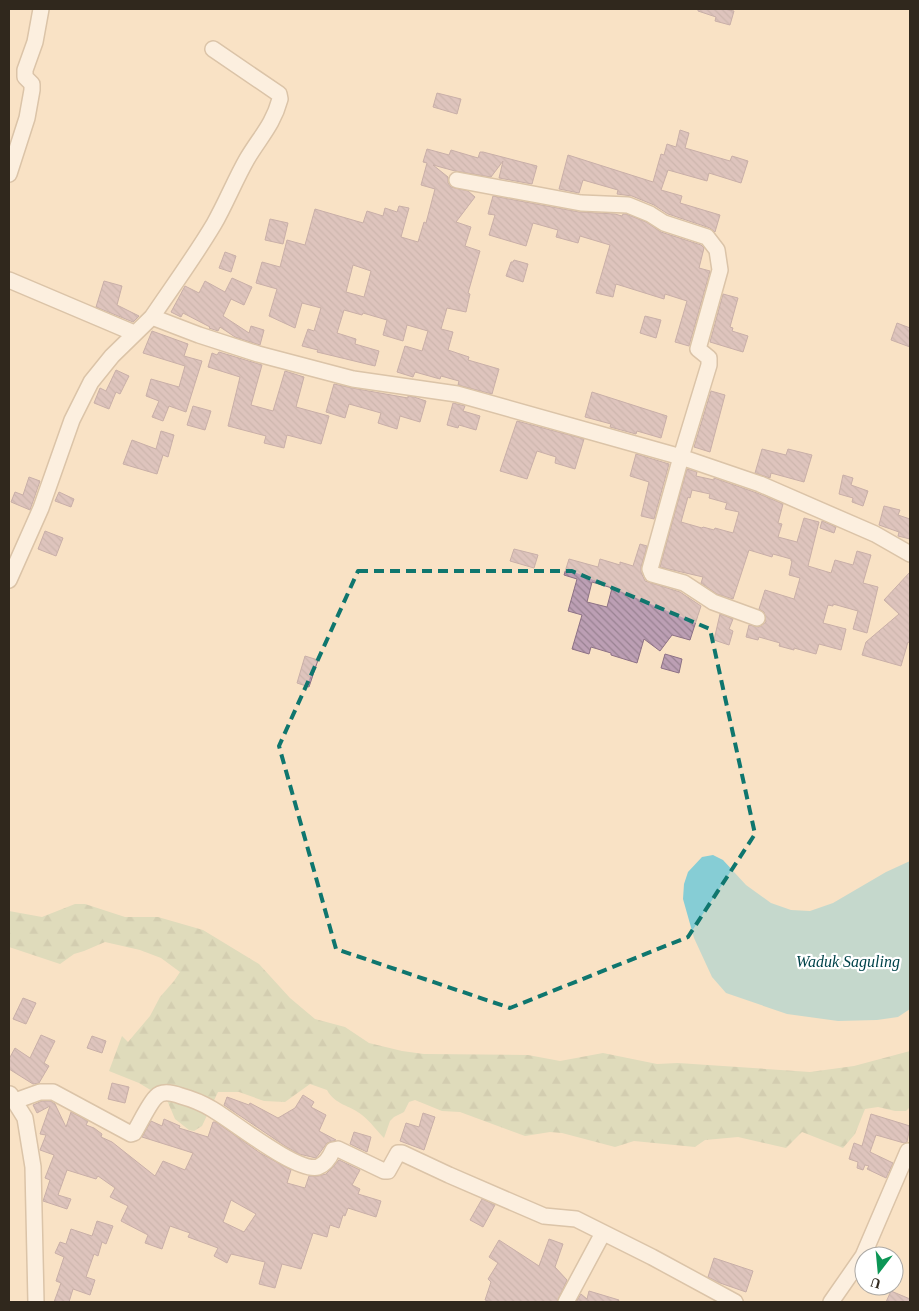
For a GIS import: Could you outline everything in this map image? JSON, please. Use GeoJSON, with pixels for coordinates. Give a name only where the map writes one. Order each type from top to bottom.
{"type":"FeatureCollection","features":[{"type":"Feature","properties":{"kind":"street"},"geometry":{"type":"LineString","coordinates":[[9,174],[26,118],[32,90],[32,84],[24,70],[35,42],[41,9]]}},
{"type":"Feature","properties":{"kind":"street"},"geometry":{"type":"LineString","coordinates":[[9,580],[42,508],[72,420],[85,392],[100,370],[134,333],[152,317],[214,223],[248,158],[274,119],[280,99],[278,94],[213,49]]}},
{"type":"Feature","properties":{"kind":"street"},"geometry":{"type":"LineString","coordinates":[[457,180],[581,203],[628,205],[650,214],[664,223],[707,238],[713,244],[720,263],[720,270],[698,349],[709,358],[710,364],[681,457],[650,571],[652,574],[684,584],[713,602],[756,618]]}},
{"type":"Feature","properties":{"kind":"street"},"geometry":{"type":"LineString","coordinates":[[9,280],[134,333]]}},
{"type":"Feature","properties":{"kind":"street"},"geometry":{"type":"LineString","coordinates":[[152,317],[199,335],[258,354],[353,379],[457,394],[681,457],[785,494],[875,534],[910,554]]}},
{"type":"Feature","properties":{"kind":"street"},"geometry":{"type":"LineString","coordinates":[[36,1302],[33,1167],[25,1118],[12,1096],[40,1092],[52,1092],[131,1134],[134,1133],[156,1096],[164,1092],[174,1093],[213,1109],[266,1146],[293,1161],[316,1167],[320,1166],[334,1150],[338,1149],[384,1171],[388,1171],[395,1156],[398,1153],[402,1153],[544,1216],[576,1219],[735,1302]]}},
{"type":"Feature","properties":{"kind":"street"},"geometry":{"type":"LineString","coordinates":[[831,1302],[863,1256],[908,1151]]}},
{"type":"Feature","properties":{"kind":"street"},"geometry":{"type":"LineString","coordinates":[[566,1302],[603,1233]]}},
{"type":"Feature","properties":{"kind":"highlighted area"},"geometry":{"type":"Polygon","coordinates":[[[358,571],[572,571],[710,629],[755,834],[688,937],[510,1008],[336,949],[279,746],[358,571]]]}},
{"type":"Feature","properties":{"kind":"green space"},"geometry":{"type":"Polygon","coordinates":[[[75,904],[85,904],[125,917],[158,917],[203,930],[259,964],[290,998],[315,1019],[345,1027],[369,1043],[424,1054],[528,1055],[560,1061],[603,1053],[657,1064],[678,1063],[810,1072],[854,1066],[910,1051],[910,1107],[906,1111],[895,1111],[878,1107],[865,1109],[855,1134],[843,1148],[802,1132],[786,1148],[738,1137],[705,1140],[695,1147],[634,1141],[615,1147],[562,1133],[550,1132],[525,1136],[460,1112],[442,1111],[415,1100],[409,1102],[404,1112],[390,1121],[384,1138],[362,1115],[338,1102],[327,1090],[310,1084],[285,1102],[264,1101],[239,1092],[218,1092],[202,1126],[194,1131],[189,1130],[175,1119],[167,1100],[139,1083],[109,1071],[122,1036],[128,1042],[150,1016],[160,997],[180,972],[161,958],[140,950],[105,942],[74,954],[60,964],[9,947],[9,911],[42,917],[75,904]]]}},
{"type":"Feature","properties":{"kind":"water","name":"Waduk Saguling"},"geometry":{"type":"Polygon","coordinates":[[[713,855],[723,860],[746,885],[771,903],[791,910],[810,911],[833,903],[886,872],[910,861],[910,1009],[898,1017],[877,1020],[838,1021],[787,1014],[726,993],[712,977],[694,938],[683,899],[684,884],[688,872],[702,857],[713,855]]]}},
{"type":"Feature","properties":{"kind":"building"},"geometry":{"type":"Polygon","coordinates":[[[698,9],[734,11],[730,25],[715,21],[716,17],[698,11],[698,9]]]}},
{"type":"Feature","properties":{"kind":"building"},"geometry":{"type":"Polygon","coordinates":[[[437,93],[461,99],[457,114],[433,107],[437,93]]]}},
{"type":"Feature","properties":{"kind":"building"},"geometry":{"type":"Polygon","coordinates":[[[680,130],[689,133],[685,148],[730,161],[732,156],[748,161],[741,183],[709,173],[707,181],[668,170],[661,190],[682,196],[680,203],[720,215],[715,232],[710,228],[668,214],[654,205],[632,196],[617,194],[618,190],[583,180],[579,193],[559,189],[568,155],[653,182],[661,154],[664,155],[667,144],[676,147],[680,130]]]}},
{"type":"Feature","properties":{"kind":"building"},"geometry":{"type":"Polygon","coordinates":[[[427,149],[449,155],[451,150],[478,158],[480,152],[483,152],[537,166],[532,184],[499,178],[503,161],[491,177],[433,165],[448,177],[448,183],[451,187],[468,191],[475,197],[456,222],[471,227],[465,246],[480,251],[468,293],[470,294],[466,312],[447,308],[441,329],[453,332],[448,350],[469,357],[468,360],[499,369],[492,394],[458,385],[459,381],[441,376],[440,379],[415,372],[413,377],[397,372],[405,346],[422,351],[428,331],[407,325],[403,341],[383,335],[387,320],[363,313],[362,315],[344,310],[337,333],[356,339],[355,344],[379,351],[375,366],[317,352],[318,350],[302,346],[308,329],[314,331],[321,308],[302,303],[295,328],[269,316],[277,289],[256,283],[262,262],[280,267],[287,240],[305,245],[315,209],[363,223],[367,211],[383,216],[385,208],[397,212],[399,206],[409,208],[401,237],[418,242],[424,222],[426,223],[435,189],[421,185],[427,163],[423,162],[427,149]],[[353,265],[346,292],[364,297],[371,271],[353,265]]]}},
{"type":"Feature","properties":{"kind":"building"},"geometry":{"type":"Polygon","coordinates":[[[493,196],[579,212],[622,216],[626,214],[646,222],[661,232],[701,245],[704,248],[699,268],[710,271],[689,346],[675,342],[687,301],[665,294],[664,299],[616,284],[613,297],[596,293],[610,245],[580,236],[578,243],[556,237],[558,230],[533,223],[526,246],[489,235],[495,215],[488,214],[493,196]]]}},
{"type":"Feature","properties":{"kind":"building"},"geometry":{"type":"Polygon","coordinates":[[[270,219],[288,223],[283,244],[265,240],[270,219]]]}},
{"type":"Feature","properties":{"kind":"building"},"geometry":{"type":"Polygon","coordinates":[[[225,252],[236,256],[231,272],[219,268],[225,252]]]}},
{"type":"Feature","properties":{"kind":"building"},"geometry":{"type":"Polygon","coordinates":[[[514,260],[528,264],[523,282],[506,276],[511,262],[514,260]]]}},
{"type":"Feature","properties":{"kind":"building"},"geometry":{"type":"Polygon","coordinates":[[[232,278],[252,287],[244,305],[231,299],[223,316],[249,333],[251,326],[264,330],[260,345],[235,337],[220,327],[218,331],[209,328],[183,313],[181,317],[171,312],[185,286],[199,293],[205,281],[225,292],[232,278]]]}},
{"type":"Feature","properties":{"kind":"building"},"geometry":{"type":"Polygon","coordinates":[[[104,281],[122,286],[117,305],[139,316],[133,322],[96,307],[104,281]]]}},
{"type":"Feature","properties":{"kind":"building"},"geometry":{"type":"Polygon","coordinates":[[[723,294],[738,298],[730,327],[733,328],[732,331],[748,336],[743,352],[710,342],[723,294]]]}},
{"type":"Feature","properties":{"kind":"building"},"geometry":{"type":"Polygon","coordinates":[[[645,316],[661,320],[656,338],[640,333],[645,316]]]}},
{"type":"Feature","properties":{"kind":"building"},"geometry":{"type":"Polygon","coordinates":[[[897,323],[910,328],[910,347],[891,340],[897,323]]]}},
{"type":"Feature","properties":{"kind":"building"},"geometry":{"type":"Polygon","coordinates":[[[152,331],[188,344],[184,356],[202,361],[186,412],[169,406],[163,421],[152,417],[159,401],[146,396],[151,379],[179,387],[185,366],[143,353],[152,331]]]}},
{"type":"Feature","properties":{"kind":"building"},"geometry":{"type":"Polygon","coordinates":[[[219,352],[262,365],[251,405],[273,411],[285,371],[304,377],[296,407],[329,416],[321,444],[287,435],[284,448],[264,443],[266,436],[228,426],[240,377],[208,367],[212,353],[217,355],[219,352]]]}},
{"type":"Feature","properties":{"kind":"building"},"geometry":{"type":"Polygon","coordinates":[[[116,370],[129,376],[120,394],[116,392],[109,409],[94,403],[100,388],[106,391],[116,370]]]}},
{"type":"Feature","properties":{"kind":"building"},"geometry":{"type":"Polygon","coordinates":[[[334,384],[408,398],[408,396],[414,397],[426,401],[420,422],[400,416],[397,429],[378,423],[381,413],[349,404],[345,418],[326,412],[334,384]]]}},
{"type":"Feature","properties":{"kind":"building"},"geometry":{"type":"Polygon","coordinates":[[[711,391],[725,395],[710,452],[694,447],[711,391]]]}},
{"type":"Feature","properties":{"kind":"building"},"geometry":{"type":"Polygon","coordinates":[[[592,392],[667,416],[661,438],[637,431],[636,434],[610,427],[611,424],[585,417],[592,392]]]}},
{"type":"Feature","properties":{"kind":"building"},"geometry":{"type":"Polygon","coordinates":[[[453,403],[465,406],[463,411],[480,416],[476,430],[459,425],[458,428],[447,425],[453,403]]]}},
{"type":"Feature","properties":{"kind":"building"},"geometry":{"type":"Polygon","coordinates":[[[193,406],[211,411],[205,430],[187,425],[193,406]]]}},
{"type":"Feature","properties":{"kind":"building"},"geometry":{"type":"Polygon","coordinates":[[[517,421],[584,439],[575,469],[555,463],[556,457],[537,451],[527,479],[500,471],[517,421]]]}},
{"type":"Feature","properties":{"kind":"building"},"geometry":{"type":"Polygon","coordinates":[[[161,431],[174,435],[168,457],[163,455],[157,474],[123,464],[132,440],[156,449],[161,431]]]}},
{"type":"Feature","properties":{"kind":"building"},"geometry":{"type":"Polygon","coordinates":[[[762,449],[786,455],[788,449],[812,455],[804,482],[771,473],[770,478],[755,473],[762,449]]]}},
{"type":"Feature","properties":{"kind":"building"},"geometry":{"type":"Polygon","coordinates":[[[636,454],[669,464],[654,519],[641,516],[649,482],[630,476],[636,454]]]}},
{"type":"Feature","properties":{"kind":"building"},"geometry":{"type":"Polygon","coordinates":[[[687,469],[697,472],[696,476],[714,480],[714,478],[783,504],[778,523],[782,524],[778,537],[797,542],[804,518],[819,522],[808,566],[831,573],[835,560],[853,565],[857,551],[871,555],[863,583],[878,587],[867,633],[853,629],[858,611],[833,604],[833,606],[828,605],[823,623],[846,629],[841,650],[819,644],[816,654],[779,646],[780,643],[759,637],[758,640],[746,637],[749,625],[759,627],[766,622],[764,612],[759,609],[765,590],[794,599],[800,578],[789,575],[791,559],[773,554],[772,557],[749,550],[733,599],[717,594],[701,583],[703,577],[660,567],[687,469]],[[692,490],[690,498],[688,497],[681,522],[702,528],[714,530],[715,528],[733,533],[739,512],[725,509],[727,503],[709,498],[710,494],[692,490]]]}},
{"type":"Feature","properties":{"kind":"building"},"geometry":{"type":"Polygon","coordinates":[[[843,475],[853,478],[851,485],[868,491],[863,506],[852,502],[853,498],[839,494],[843,475]]]}},
{"type":"Feature","properties":{"kind":"building"},"geometry":{"type":"Polygon","coordinates":[[[29,477],[40,481],[30,510],[11,502],[15,492],[23,495],[29,477]]]}},
{"type":"Feature","properties":{"kind":"building"},"geometry":{"type":"Polygon","coordinates":[[[59,492],[74,499],[71,507],[55,501],[59,492]]]}},
{"type":"Feature","properties":{"kind":"building"},"geometry":{"type":"Polygon","coordinates":[[[884,506],[900,510],[898,515],[910,519],[910,539],[898,536],[899,532],[879,525],[884,506]]]}},
{"type":"Feature","properties":{"kind":"building"},"geometry":{"type":"Polygon","coordinates":[[[822,521],[836,527],[834,533],[820,528],[822,521]]]}},
{"type":"Feature","properties":{"kind":"building"},"geometry":{"type":"Polygon","coordinates":[[[45,531],[63,538],[56,556],[38,549],[45,531]]]}},
{"type":"Feature","properties":{"kind":"building"},"geometry":{"type":"Polygon","coordinates":[[[640,544],[647,546],[641,567],[645,581],[680,592],[701,606],[690,640],[672,635],[660,651],[644,639],[637,663],[591,647],[589,654],[572,649],[582,615],[568,611],[577,579],[564,575],[569,559],[598,567],[600,559],[620,565],[620,562],[633,566],[640,544]],[[592,582],[587,602],[607,607],[612,588],[592,582]]]}},
{"type":"Feature","properties":{"kind":"building"},"geometry":{"type":"Polygon","coordinates":[[[514,549],[538,555],[534,568],[510,561],[514,549]]]}},
{"type":"Feature","properties":{"kind":"building"},"geometry":{"type":"Polygon","coordinates":[[[910,572],[910,643],[908,642],[901,666],[862,655],[866,642],[899,614],[884,600],[910,572]]]}},
{"type":"Feature","properties":{"kind":"building"},"geometry":{"type":"Polygon","coordinates":[[[720,614],[733,619],[729,629],[733,631],[729,645],[714,640],[720,614]]]}},
{"type":"Feature","properties":{"kind":"building"},"geometry":{"type":"Polygon","coordinates":[[[665,654],[682,659],[679,673],[661,668],[665,654]]]}},
{"type":"Feature","properties":{"kind":"building"},"geometry":{"type":"Polygon","coordinates":[[[305,656],[318,660],[309,687],[297,683],[305,656]]]}},
{"type":"Feature","properties":{"kind":"building"},"geometry":{"type":"Polygon","coordinates":[[[23,998],[36,1003],[26,1024],[13,1019],[23,998]]]}},
{"type":"Feature","properties":{"kind":"building"},"geometry":{"type":"Polygon","coordinates":[[[41,1035],[55,1041],[44,1063],[49,1066],[39,1083],[33,1084],[9,1069],[9,1059],[15,1048],[30,1058],[41,1035]]]}},
{"type":"Feature","properties":{"kind":"building"},"geometry":{"type":"Polygon","coordinates":[[[92,1036],[106,1041],[102,1053],[87,1048],[92,1036]]]}},
{"type":"Feature","properties":{"kind":"building"},"geometry":{"type":"Polygon","coordinates":[[[112,1083],[129,1087],[125,1103],[108,1099],[112,1083]]]}},
{"type":"Feature","properties":{"kind":"building"},"geometry":{"type":"Polygon","coordinates":[[[303,1095],[314,1102],[311,1107],[326,1115],[319,1131],[336,1140],[327,1143],[316,1158],[299,1154],[285,1146],[224,1105],[227,1097],[249,1105],[250,1103],[278,1118],[295,1108],[303,1095]]]}},
{"type":"Feature","properties":{"kind":"building"},"geometry":{"type":"Polygon","coordinates":[[[42,1101],[51,1101],[55,1104],[66,1127],[71,1112],[88,1121],[86,1125],[94,1128],[102,1134],[101,1137],[112,1142],[155,1176],[163,1161],[185,1170],[193,1153],[142,1137],[151,1121],[162,1126],[164,1119],[180,1126],[179,1128],[208,1137],[213,1122],[216,1122],[260,1153],[291,1170],[287,1183],[305,1188],[309,1176],[326,1174],[339,1160],[360,1170],[352,1185],[360,1189],[358,1194],[381,1201],[376,1217],[348,1208],[345,1216],[343,1215],[339,1228],[330,1225],[327,1237],[313,1233],[301,1269],[282,1264],[275,1288],[259,1284],[265,1262],[231,1254],[227,1263],[214,1256],[218,1248],[188,1237],[190,1233],[170,1226],[162,1249],[145,1243],[148,1235],[121,1221],[128,1206],[110,1197],[115,1188],[98,1176],[96,1179],[67,1170],[58,1195],[71,1199],[67,1209],[43,1201],[50,1180],[45,1178],[54,1155],[40,1150],[46,1135],[40,1134],[50,1106],[37,1113],[33,1105],[42,1101]],[[231,1200],[223,1222],[244,1232],[256,1214],[231,1200]]]}},
{"type":"Feature","properties":{"kind":"building"},"geometry":{"type":"Polygon","coordinates":[[[423,1113],[435,1117],[424,1150],[400,1141],[406,1123],[419,1127],[423,1113]]]}},
{"type":"Feature","properties":{"kind":"building"},"geometry":{"type":"Polygon","coordinates":[[[871,1114],[910,1126],[907,1142],[904,1143],[876,1135],[870,1152],[893,1163],[886,1178],[867,1169],[869,1166],[865,1165],[863,1170],[857,1168],[858,1162],[849,1159],[854,1143],[862,1146],[871,1114]]]}},
{"type":"Feature","properties":{"kind":"building"},"geometry":{"type":"Polygon","coordinates":[[[354,1132],[371,1137],[367,1152],[350,1144],[354,1132]]]}},
{"type":"Feature","properties":{"kind":"building"},"geometry":{"type":"Polygon","coordinates":[[[482,1199],[495,1205],[483,1227],[470,1220],[482,1199]]]}},
{"type":"Feature","properties":{"kind":"building"},"geometry":{"type":"Polygon","coordinates":[[[97,1221],[113,1226],[106,1244],[102,1242],[98,1256],[94,1254],[86,1277],[95,1280],[90,1295],[73,1289],[69,1302],[54,1302],[61,1283],[56,1281],[64,1257],[55,1253],[60,1242],[66,1244],[71,1229],[92,1236],[97,1221]]]}},
{"type":"Feature","properties":{"kind":"building"},"geometry":{"type":"Polygon","coordinates":[[[549,1239],[563,1244],[555,1267],[567,1280],[557,1302],[492,1302],[485,1300],[491,1282],[488,1279],[498,1263],[489,1257],[499,1240],[539,1266],[549,1239]]]}},
{"type":"Feature","properties":{"kind":"building"},"geometry":{"type":"Polygon","coordinates":[[[714,1258],[753,1271],[746,1292],[708,1277],[714,1258]]]}},
{"type":"Feature","properties":{"kind":"building"},"geometry":{"type":"Polygon","coordinates":[[[589,1291],[619,1300],[618,1302],[576,1302],[581,1294],[587,1299],[589,1291]]]}},
{"type":"Feature","properties":{"kind":"building"},"geometry":{"type":"Polygon","coordinates":[[[889,1296],[903,1296],[910,1299],[910,1302],[886,1302],[889,1296]]]}}]}
